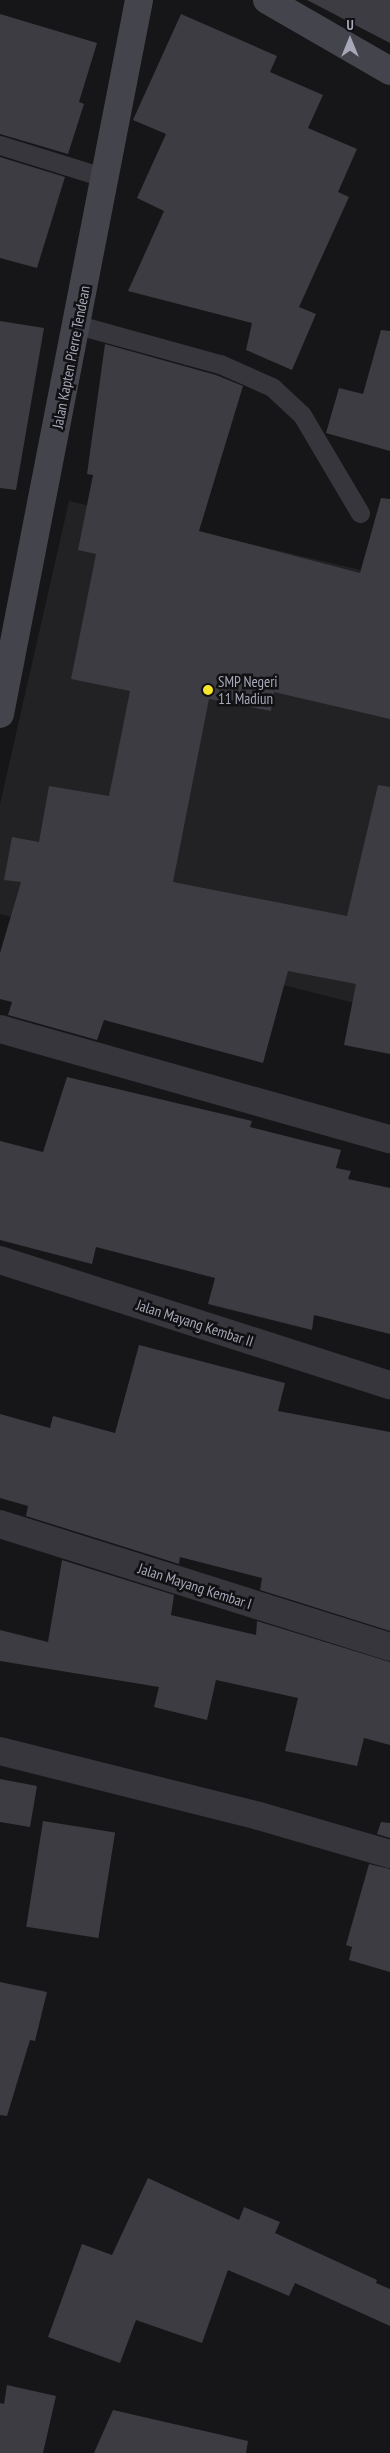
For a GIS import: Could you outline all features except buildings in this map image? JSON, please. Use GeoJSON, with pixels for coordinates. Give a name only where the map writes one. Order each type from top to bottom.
{"type":"FeatureCollection","features":[{"type":"Feature","properties":{"kind":"main road","name":"Jalan Kapten Pierre Tendean"},"geometry":{"type":"LineString","coordinates":[[0,714],[78,325],[139,0]]}},
{"type":"Feature","properties":{"kind":"main road"},"geometry":{"type":"LineString","coordinates":[[267,0],[390,71]]}},
{"type":"Feature","properties":{"kind":"street"},"geometry":{"type":"LineString","coordinates":[[0,1029],[390,1139]]}},
{"type":"Feature","properties":{"kind":"street","name":"Jalan Mayang Kembar II"},"geometry":{"type":"LineString","coordinates":[[0,1260],[390,1385]]}},
{"type":"Feature","properties":{"kind":"street","name":"Jalan Mayang Kembar I"},"geometry":{"type":"LineString","coordinates":[[0,1524],[390,1648]]}},
{"type":"Feature","properties":{"kind":"street"},"geometry":{"type":"LineString","coordinates":[[0,1751],[259,1816],[390,1854]]}},
{"type":"Feature","properties":{"kind":"lane"},"geometry":{"type":"LineString","coordinates":[[0,144],[106,178]]}},
{"type":"Feature","properties":{"kind":"lane"},"geometry":{"type":"LineString","coordinates":[[78,325],[220,364],[272,386],[302,415],[360,513]]}},
{"type":"Feature","properties":{"kind":"shaded area","name":"SMP Negeri 11 Madiun"},"geometry":{"type":"Polygon","coordinates":[[[69,501],[390,577],[390,1012],[0,914],[0,804],[69,501]]]}},
{"type":"Feature","properties":{"kind":"place","name":"SMP Negeri 11 Madiun"},"geometry":{"type":"Point","coordinates":[208,690]}}]}
